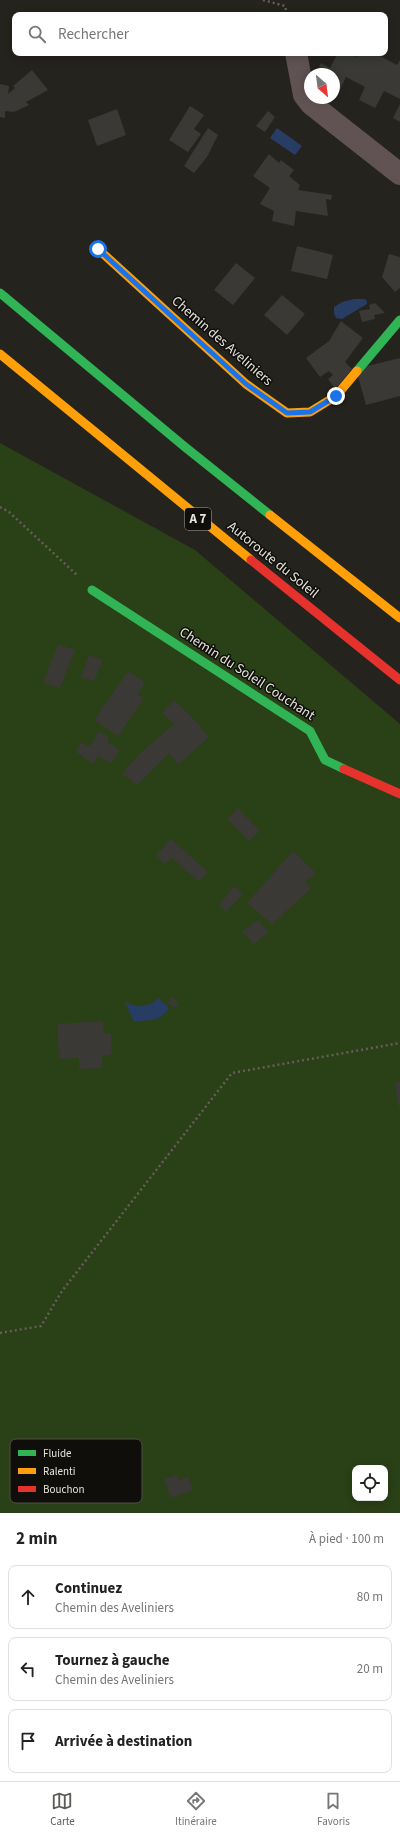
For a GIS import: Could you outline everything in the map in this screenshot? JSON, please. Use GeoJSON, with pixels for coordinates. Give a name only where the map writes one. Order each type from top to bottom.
{"type":"FeatureCollection","features":[{"type":"Feature","properties":{"kind":"main road","name":"Chemin des Aveliniers"},"geometry":{"type":"LineString","coordinates":[[98,249],[246,384],[287,413],[310,412],[336,396],[400,320]]}},
{"type":"Feature","properties":{"kind":"main road"},"geometry":{"type":"LineString","coordinates":[[0,293],[185,447],[400,618]]}},
{"type":"Feature","properties":{"kind":"main road","name":"Autoroute du Soleil"},"geometry":{"type":"LineString","coordinates":[[0,354],[180,504],[400,680]]}},
{"type":"Feature","properties":{"kind":"main road","name":"Chemin du Soleil Couchant"},"geometry":{"type":"LineString","coordinates":[[92,590],[310,731],[325,760],[400,794]]}},
{"type":"Feature","properties":{"kind":"street"},"geometry":{"type":"LineString","coordinates":[[297,56],[304,95],[311,104],[400,174]]}},
{"type":"Feature","properties":{"kind":"path"},"geometry":{"type":"LineString","coordinates":[[263,0],[285,6],[286,12]]}},
{"type":"Feature","properties":{"kind":"path"},"geometry":{"type":"LineString","coordinates":[[0,507],[9,512],[92,590]]}},
{"type":"Feature","properties":{"kind":"path"},"geometry":{"type":"LineString","coordinates":[[0,1333],[41,1326],[62,1291],[232,1073],[400,1044]]}},
{"type":"Feature","properties":{"kind":"green space"},"geometry":{"type":"Polygon","coordinates":[[[0,443],[195,550],[400,724],[400,1513],[0,1513],[0,443]]]}},
{"type":"Feature","properties":{"kind":"water"},"geometry":{"type":"Polygon","coordinates":[[[277,128],[302,146],[295,155],[270,138],[277,128]]]}},
{"type":"Feature","properties":{"kind":"water"},"geometry":{"type":"Polygon","coordinates":[[[354,299],[364,299],[367,301],[367,304],[342,319],[336,318],[334,307],[342,302],[354,299]]]}},
{"type":"Feature","properties":{"kind":"water"},"geometry":{"type":"Polygon","coordinates":[[[158,998],[169,1008],[165,1013],[154,1020],[134,1022],[125,1002],[142,1006],[151,1004],[158,998]]]}},
{"type":"Feature","properties":{"kind":"building"},"geometry":{"type":"Polygon","coordinates":[[[336,56],[380,56],[397,65],[400,60],[400,99],[384,91],[375,108],[359,100],[365,87],[346,77],[340,90],[340,68],[330,68],[336,56]]]}},
{"type":"Feature","properties":{"kind":"building"},"geometry":{"type":"Polygon","coordinates":[[[321,63],[330,68],[318,68],[321,63]]]}},
{"type":"Feature","properties":{"kind":"building"},"geometry":{"type":"Polygon","coordinates":[[[32,70],[48,90],[26,102],[29,105],[14,112],[5,111],[5,118],[0,117],[0,84],[9,86],[8,94],[15,88],[13,86],[32,70]]]}},
{"type":"Feature","properties":{"kind":"building"},"geometry":{"type":"Polygon","coordinates":[[[400,104],[400,122],[393,118],[400,104]]]}},
{"type":"Feature","properties":{"kind":"building"},"geometry":{"type":"Polygon","coordinates":[[[190,106],[204,115],[194,129],[201,134],[188,152],[169,140],[190,106]]]}},
{"type":"Feature","properties":{"kind":"building"},"geometry":{"type":"Polygon","coordinates":[[[117,109],[126,135],[97,146],[88,120],[117,109]]]}},
{"type":"Feature","properties":{"kind":"building"},"geometry":{"type":"Polygon","coordinates":[[[268,111],[275,117],[265,132],[256,126],[268,111]]]}},
{"type":"Feature","properties":{"kind":"building"},"geometry":{"type":"Polygon","coordinates":[[[208,128],[218,135],[207,157],[194,173],[184,166],[208,128]]]}},
{"type":"Feature","properties":{"kind":"building"},"geometry":{"type":"Polygon","coordinates":[[[269,154],[279,163],[281,160],[294,170],[289,176],[300,185],[298,190],[332,195],[331,200],[326,199],[328,216],[296,211],[294,226],[272,221],[274,211],[260,204],[270,188],[253,176],[269,154]]]}},
{"type":"Feature","properties":{"kind":"building"},"geometry":{"type":"Polygon","coordinates":[[[297,246],[333,255],[327,279],[291,271],[297,246]]]}},
{"type":"Feature","properties":{"kind":"building"},"geometry":{"type":"Polygon","coordinates":[[[389,254],[400,257],[400,288],[395,292],[382,277],[389,254]]]}},
{"type":"Feature","properties":{"kind":"building"},"geometry":{"type":"Polygon","coordinates":[[[236,263],[255,278],[233,305],[214,290],[236,263]]]}},
{"type":"Feature","properties":{"kind":"building"},"geometry":{"type":"Polygon","coordinates":[[[282,295],[305,314],[287,335],[264,315],[282,295]]]}},
{"type":"Feature","properties":{"kind":"building"},"geometry":{"type":"Polygon","coordinates":[[[375,303],[385,313],[374,315],[375,319],[362,322],[359,311],[370,309],[369,305],[375,303]]]}},
{"type":"Feature","properties":{"kind":"building"},"geometry":{"type":"Polygon","coordinates":[[[341,321],[363,338],[345,362],[352,369],[335,389],[328,379],[333,375],[329,371],[320,377],[306,358],[329,341],[341,321]]]}},
{"type":"Feature","properties":{"kind":"building"},"geometry":{"type":"Polygon","coordinates":[[[400,358],[400,396],[366,405],[357,373],[367,366],[400,358]]]}},
{"type":"Feature","properties":{"kind":"building"},"geometry":{"type":"Polygon","coordinates":[[[58,644],[75,650],[60,688],[43,683],[58,644]]]}},
{"type":"Feature","properties":{"kind":"building"},"geometry":{"type":"Polygon","coordinates":[[[89,655],[103,660],[94,681],[81,677],[89,655]]]}},
{"type":"Feature","properties":{"kind":"building"},"geometry":{"type":"Polygon","coordinates":[[[128,671],[145,682],[138,694],[144,698],[118,736],[94,720],[128,671]]]}},
{"type":"Feature","properties":{"kind":"building"},"geometry":{"type":"Polygon","coordinates":[[[174,700],[201,726],[200,727],[209,737],[178,765],[169,753],[137,785],[122,774],[138,755],[174,724],[162,713],[174,700]]]}},
{"type":"Feature","properties":{"kind":"building"},"geometry":{"type":"Polygon","coordinates":[[[99,731],[109,737],[107,742],[120,750],[111,763],[98,756],[93,764],[76,752],[81,742],[90,747],[99,731]]]}},
{"type":"Feature","properties":{"kind":"building"},"geometry":{"type":"Polygon","coordinates":[[[238,808],[260,831],[249,841],[227,819],[238,808]]]}},
{"type":"Feature","properties":{"kind":"building"},"geometry":{"type":"Polygon","coordinates":[[[171,839],[208,872],[199,882],[172,858],[165,864],[156,855],[171,839]]]}},
{"type":"Feature","properties":{"kind":"building"},"geometry":{"type":"Polygon","coordinates":[[[293,851],[316,873],[305,882],[311,889],[272,924],[247,903],[293,851]]]}},
{"type":"Feature","properties":{"kind":"building"},"geometry":{"type":"Polygon","coordinates":[[[234,886],[243,894],[226,912],[219,905],[234,886]]]}},
{"type":"Feature","properties":{"kind":"building"},"geometry":{"type":"Polygon","coordinates":[[[258,920],[269,932],[254,944],[242,932],[258,920]]]}},
{"type":"Feature","properties":{"kind":"building"},"geometry":{"type":"Polygon","coordinates":[[[173,997],[179,1003],[174,1008],[167,1002],[173,997]]]}},
{"type":"Feature","properties":{"kind":"building"},"geometry":{"type":"Polygon","coordinates":[[[103,1021],[104,1034],[111,1033],[112,1055],[102,1056],[103,1068],[79,1069],[79,1058],[59,1059],[57,1024],[103,1021]]]}},
{"type":"Feature","properties":{"kind":"building"},"geometry":{"type":"Polygon","coordinates":[[[400,1081],[400,1108],[398,1105],[395,1083],[400,1081]]]}},
{"type":"Feature","properties":{"kind":"building"},"geometry":{"type":"Polygon","coordinates":[[[177,1475],[179,1480],[188,1476],[193,1490],[171,1498],[164,1479],[177,1475]]]}},
{"type":"Feature","properties":{"kind":"traffic: fast"},"geometry":{"type":"LineString","coordinates":[[0,293],[185,447],[270,515]]}},
{"type":"Feature","properties":{"kind":"traffic: fast"},"geometry":{"type":"LineString","coordinates":[[357,371],[400,320]]}},
{"type":"Feature","properties":{"kind":"traffic: fast"},"geometry":{"type":"LineString","coordinates":[[92,590],[310,731],[325,760],[344,769]]}},
{"type":"Feature","properties":{"kind":"traffic: slow"},"geometry":{"type":"LineString","coordinates":[[98,249],[246,384],[287,413],[310,412],[336,396],[357,371]]}},
{"type":"Feature","properties":{"kind":"traffic: slow"},"geometry":{"type":"LineString","coordinates":[[0,354],[251,560]]}},
{"type":"Feature","properties":{"kind":"traffic: slow"},"geometry":{"type":"LineString","coordinates":[[270,515],[400,618]]}},
{"type":"Feature","properties":{"kind":"traffic: jam"},"geometry":{"type":"LineString","coordinates":[[251,560],[400,680]]}},
{"type":"Feature","properties":{"kind":"traffic: jam"},"geometry":{"type":"LineString","coordinates":[[344,769],[400,794]]}},
{"type":"Feature","properties":{"kind":"route"},"geometry":{"type":"LineString","coordinates":[[98,249],[246,384],[287,413],[310,412],[336,396]]}}]}
